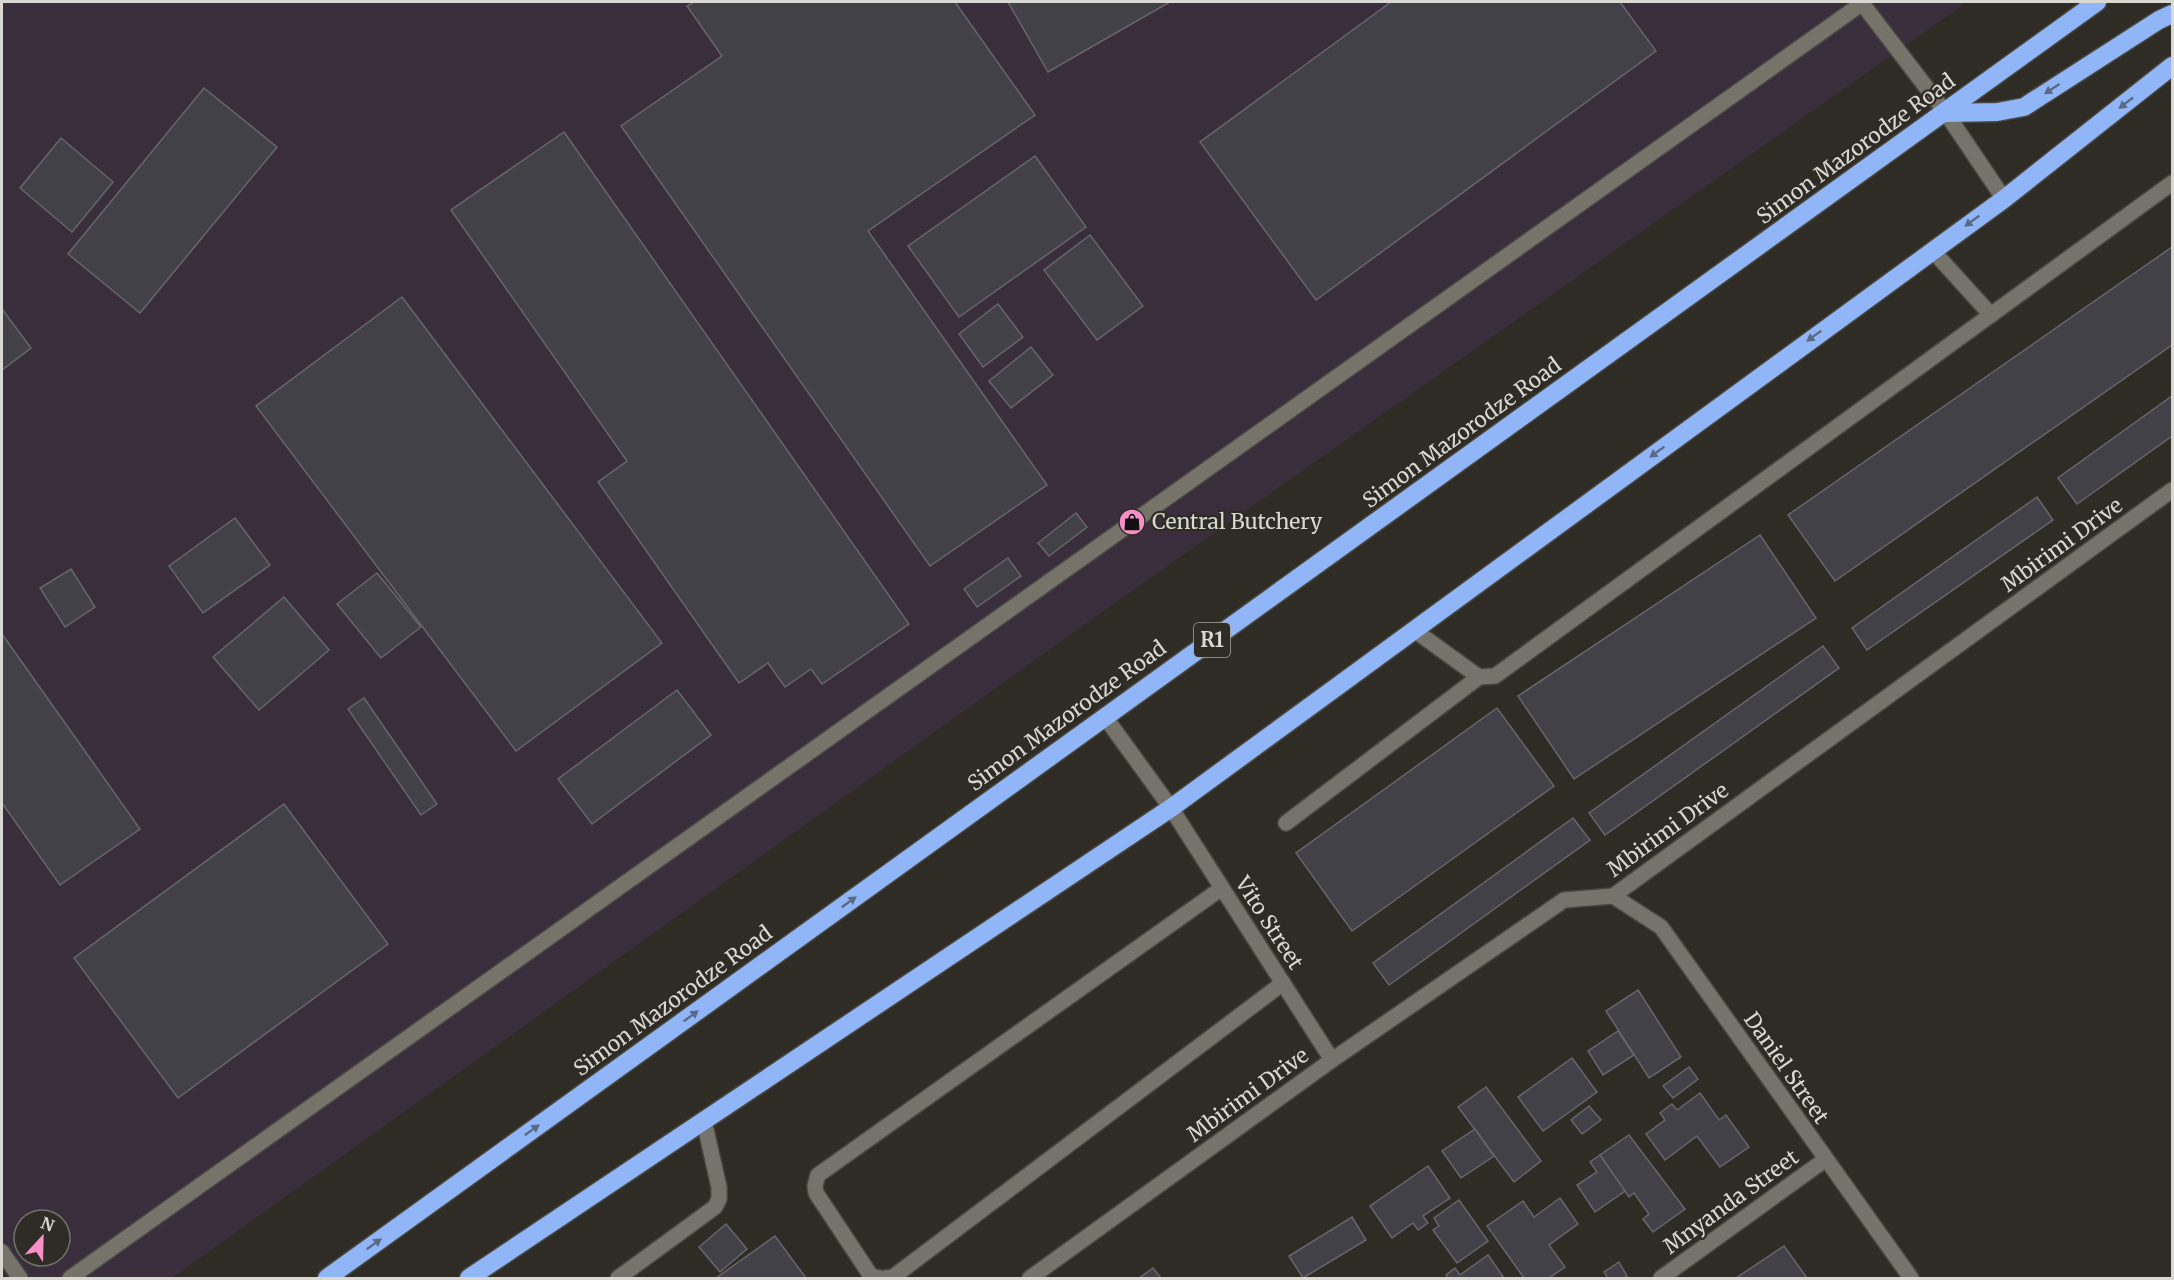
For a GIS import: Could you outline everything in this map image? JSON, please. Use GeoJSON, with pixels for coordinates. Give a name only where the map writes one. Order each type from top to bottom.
{"type":"FeatureCollection","features":[{"type":"Feature","properties":{"kind":"highway","name":"Simon Mazorodze Road"},"geometry":{"type":"LineString","coordinates":[[327,1278],[2097,2]]}},
{"type":"Feature","properties":{"kind":"highway"},"geometry":{"type":"LineString","coordinates":[[1946,112],[1997,112],[2024,107],[2159,20],[2172,14]]}},
{"type":"Feature","properties":{"kind":"highway"},"geometry":{"type":"LineString","coordinates":[[469,1278],[1171,808],[2004,199],[2172,66]]}},
{"type":"Feature","properties":{"kind":"street"},"geometry":{"type":"LineString","coordinates":[[70,1278],[1862,2],[1946,112],[2004,199]]}},
{"type":"Feature","properties":{"kind":"street"},"geometry":{"type":"LineString","coordinates":[[1286,823],[1479,677],[1495,676],[2172,183]]}},
{"type":"Feature","properties":{"kind":"street"},"geometry":{"type":"LineString","coordinates":[[1932,250],[1991,315]]}},
{"type":"Feature","properties":{"kind":"street","name":"Mbirimi Drive"},"geometry":{"type":"LineString","coordinates":[[1030,1278],[1332,1060],[1564,900],[1613,896],[2172,490]]}},
{"type":"Feature","properties":{"kind":"street"},"geometry":{"type":"LineString","coordinates":[[1414,630],[1479,677]]}},
{"type":"Feature","properties":{"kind":"street","name":"Vito Street"},"geometry":{"type":"LineString","coordinates":[[1105,717],[1171,808],[1332,1060]]}},
{"type":"Feature","properties":{"kind":"street"},"geometry":{"type":"LineString","coordinates":[[880,1278],[871,1275],[816,1193],[818,1175],[1222,888]]}},
{"type":"Feature","properties":{"kind":"street","name":"Daniel Street"},"geometry":{"type":"LineString","coordinates":[[1613,896],[1661,927],[1911,1278]]}},
{"type":"Feature","properties":{"kind":"street"},"geometry":{"type":"LineString","coordinates":[[886,1278],[893,1277],[1283,983]]}},
{"type":"Feature","properties":{"kind":"street"},"geometry":{"type":"LineString","coordinates":[[618,1278],[715,1207],[719,1199],[704,1121]]}},
{"type":"Feature","properties":{"kind":"street","name":"Mnyanda Street"},"geometry":{"type":"LineString","coordinates":[[1661,1278],[1826,1159]]}},
{"type":"Feature","properties":{"kind":"street"},"geometry":{"type":"LineString","coordinates":[[2,1252],[20,1278]]}},
{"type":"Feature","properties":{"kind":"shaded area"},"geometry":{"type":"Polygon","coordinates":[[[2,2],[1967,2],[1095,617],[172,1278],[2,1278],[2,2]]]}},
{"type":"Feature","properties":{"kind":"building"},"geometry":{"type":"Polygon","coordinates":[[[694,2],[955,2],[1035,115],[868,231],[1047,485],[930,566],[621,126],[722,56],[687,6],[694,2]]]}},
{"type":"Feature","properties":{"kind":"building"},"geometry":{"type":"Polygon","coordinates":[[[1008,2],[1167,2],[1168,3],[1048,72],[1008,2]]]}},
{"type":"Feature","properties":{"kind":"building"},"geometry":{"type":"Polygon","coordinates":[[[1391,2],[1620,2],[1656,51],[1316,300],[1200,142],[1391,2]]]}},
{"type":"Feature","properties":{"kind":"building"},"geometry":{"type":"Polygon","coordinates":[[[204,88],[277,147],[140,313],[68,254],[204,88]]]}},
{"type":"Feature","properties":{"kind":"building"},"geometry":{"type":"Polygon","coordinates":[[[564,132],[909,624],[822,684],[811,669],[785,687],[768,663],[739,683],[598,482],[627,461],[451,210],[564,132]]]}},
{"type":"Feature","properties":{"kind":"building"},"geometry":{"type":"Polygon","coordinates":[[[61,138],[113,182],[72,232],[20,188],[61,138]]]}},
{"type":"Feature","properties":{"kind":"building"},"geometry":{"type":"Polygon","coordinates":[[[1035,156],[1086,227],[959,317],[908,246],[1035,156]]]}},
{"type":"Feature","properties":{"kind":"building"},"geometry":{"type":"Polygon","coordinates":[[[1090,235],[1143,306],[1097,340],[1044,270],[1090,235]]]}},
{"type":"Feature","properties":{"kind":"building"},"geometry":{"type":"Polygon","coordinates":[[[2172,247],[2172,345],[1835,581],[1788,515],[2172,247]]]}},
{"type":"Feature","properties":{"kind":"building"},"geometry":{"type":"Polygon","coordinates":[[[402,297],[662,643],[516,751],[256,406],[402,297]]]}},
{"type":"Feature","properties":{"kind":"building"},"geometry":{"type":"Polygon","coordinates":[[[998,304],[1023,337],[983,367],[959,334],[998,304]]]}},
{"type":"Feature","properties":{"kind":"building"},"geometry":{"type":"Polygon","coordinates":[[[2,309],[31,348],[2,370],[2,309]]]}},
{"type":"Feature","properties":{"kind":"building"},"geometry":{"type":"Polygon","coordinates":[[[1031,347],[1053,375],[1011,408],[989,381],[1031,347]]]}},
{"type":"Feature","properties":{"kind":"building"},"geometry":{"type":"Polygon","coordinates":[[[2172,396],[2172,436],[2077,504],[2058,478],[2172,396]]]}},
{"type":"Feature","properties":{"kind":"building"},"geometry":{"type":"Polygon","coordinates":[[[2037,497],[2053,520],[1867,650],[1852,628],[2037,497]]]}},
{"type":"Feature","properties":{"kind":"building"},"geometry":{"type":"Polygon","coordinates":[[[1076,513],[1087,527],[1049,556],[1038,543],[1076,513]]]}},
{"type":"Feature","properties":{"kind":"building"},"geometry":{"type":"Polygon","coordinates":[[[235,518],[270,565],[203,613],[169,566],[235,518]]]}},
{"type":"Feature","properties":{"kind":"building"},"geometry":{"type":"Polygon","coordinates":[[[1760,535],[1816,618],[1574,779],[1518,696],[1760,535]]]}},
{"type":"Feature","properties":{"kind":"building"},"geometry":{"type":"Polygon","coordinates":[[[1008,558],[1021,576],[977,607],[964,589],[1008,558]]]}},
{"type":"Feature","properties":{"kind":"building"},"geometry":{"type":"Polygon","coordinates":[[[71,569],[95,607],[65,627],[40,588],[71,569]]]}},
{"type":"Feature","properties":{"kind":"building"},"geometry":{"type":"Polygon","coordinates":[[[377,573],[421,627],[381,658],[337,604],[377,573]]]}},
{"type":"Feature","properties":{"kind":"building"},"geometry":{"type":"Polygon","coordinates":[[[284,597],[329,650],[259,710],[213,657],[284,597]]]}},
{"type":"Feature","properties":{"kind":"building"},"geometry":{"type":"Polygon","coordinates":[[[2,634],[140,829],[60,885],[2,803],[2,634]]]}},
{"type":"Feature","properties":{"kind":"building"},"geometry":{"type":"Polygon","coordinates":[[[1823,646],[1839,668],[1605,835],[1589,813],[1823,646]]]}},
{"type":"Feature","properties":{"kind":"building"},"geometry":{"type":"Polygon","coordinates":[[[677,690],[711,735],[592,824],[558,779],[677,690]]]}},
{"type":"Feature","properties":{"kind":"building"},"geometry":{"type":"Polygon","coordinates":[[[364,698],[437,804],[421,815],[348,709],[364,698]]]}},
{"type":"Feature","properties":{"kind":"building"},"geometry":{"type":"Polygon","coordinates":[[[1497,708],[1554,786],[1352,931],[1296,853],[1497,708]]]}},
{"type":"Feature","properties":{"kind":"building"},"geometry":{"type":"Polygon","coordinates":[[[284,804],[388,944],[178,1098],[74,958],[284,804]]]}},
{"type":"Feature","properties":{"kind":"building"},"geometry":{"type":"Polygon","coordinates":[[[1573,818],[1590,840],[1389,985],[1373,963],[1573,818]]]}},
{"type":"Feature","properties":{"kind":"building"},"geometry":{"type":"Polygon","coordinates":[[[1638,990],[1681,1057],[1649,1078],[1606,1011],[1638,990]]]}},
{"type":"Feature","properties":{"kind":"building"},"geometry":{"type":"Polygon","coordinates":[[[1618,1031],[1634,1055],[1603,1075],[1588,1051],[1618,1031]]]}},
{"type":"Feature","properties":{"kind":"building"},"geometry":{"type":"Polygon","coordinates":[[[1572,1058],[1597,1092],[1543,1131],[1518,1097],[1572,1058]]]}},
{"type":"Feature","properties":{"kind":"building"},"geometry":{"type":"Polygon","coordinates":[[[1689,1067],[1698,1079],[1673,1098],[1663,1086],[1689,1067]]]}},
{"type":"Feature","properties":{"kind":"building"},"geometry":{"type":"Polygon","coordinates":[[[1486,1087],[1541,1161],[1514,1182],[1458,1107],[1486,1087]]]}},
{"type":"Feature","properties":{"kind":"building"},"geometry":{"type":"Polygon","coordinates":[[[1700,1093],[1719,1120],[1726,1115],[1749,1147],[1720,1167],[1697,1136],[1665,1160],[1646,1134],[1665,1120],[1660,1113],[1672,1104],[1677,1110],[1700,1093]]]}},
{"type":"Feature","properties":{"kind":"building"},"geometry":{"type":"Polygon","coordinates":[[[1589,1106],[1601,1120],[1582,1134],[1571,1120],[1589,1106]]]}},
{"type":"Feature","properties":{"kind":"building"},"geometry":{"type":"Polygon","coordinates":[[[1475,1129],[1494,1156],[1461,1178],[1442,1151],[1475,1129]]]}},
{"type":"Feature","properties":{"kind":"building"},"geometry":{"type":"Polygon","coordinates":[[[1629,1135],[1685,1209],[1653,1232],[1643,1219],[1649,1214],[1634,1193],[1629,1197],[1600,1155],[1629,1135]]]}},
{"type":"Feature","properties":{"kind":"building"},"geometry":{"type":"Polygon","coordinates":[[[1600,1155],[1625,1191],[1595,1212],[1577,1185],[1597,1172],[1590,1162],[1600,1155]]]}},
{"type":"Feature","properties":{"kind":"building"},"geometry":{"type":"Polygon","coordinates":[[[1428,1166],[1450,1198],[1423,1216],[1428,1223],[1418,1230],[1413,1223],[1392,1238],[1370,1206],[1428,1166]]]}},
{"type":"Feature","properties":{"kind":"building"},"geometry":{"type":"Polygon","coordinates":[[[1560,1198],[1578,1224],[1549,1245],[1565,1267],[1549,1278],[1524,1278],[1487,1226],[1523,1201],[1534,1217],[1560,1198]]]}},
{"type":"Feature","properties":{"kind":"building"},"geometry":{"type":"Polygon","coordinates":[[[1459,1200],[1488,1241],[1457,1263],[1433,1230],[1439,1226],[1434,1218],[1459,1200]]]}},
{"type":"Feature","properties":{"kind":"building"},"geometry":{"type":"Polygon","coordinates":[[[1352,1217],[1366,1240],[1303,1278],[1289,1256],[1352,1217]]]}},
{"type":"Feature","properties":{"kind":"building"},"geometry":{"type":"Polygon","coordinates":[[[726,1224],[747,1249],[720,1272],[699,1247],[726,1224]]]}},
{"type":"Feature","properties":{"kind":"building"},"geometry":{"type":"Polygon","coordinates":[[[775,1236],[806,1278],[716,1278],[775,1236]]]}},
{"type":"Feature","properties":{"kind":"building"},"geometry":{"type":"Polygon","coordinates":[[[1784,1246],[1807,1278],[1736,1278],[1784,1246]]]}},
{"type":"Feature","properties":{"kind":"building"},"geometry":{"type":"Polygon","coordinates":[[[1488,1255],[1504,1278],[1448,1278],[1446,1275],[1455,1268],[1460,1275],[1488,1255]]]}},
{"type":"Feature","properties":{"kind":"building"},"geometry":{"type":"Polygon","coordinates":[[[1619,1262],[1627,1276],[1608,1278],[1604,1272],[1619,1262]]]}},
{"type":"Feature","properties":{"kind":"building"},"geometry":{"type":"Polygon","coordinates":[[[1153,1268],[1161,1278],[1139,1278],[1153,1268]]]}},
{"type":"Feature","properties":{"kind":"place","name":"Central Butchery"},"geometry":{"type":"Point","coordinates":[1132,522]}}]}
